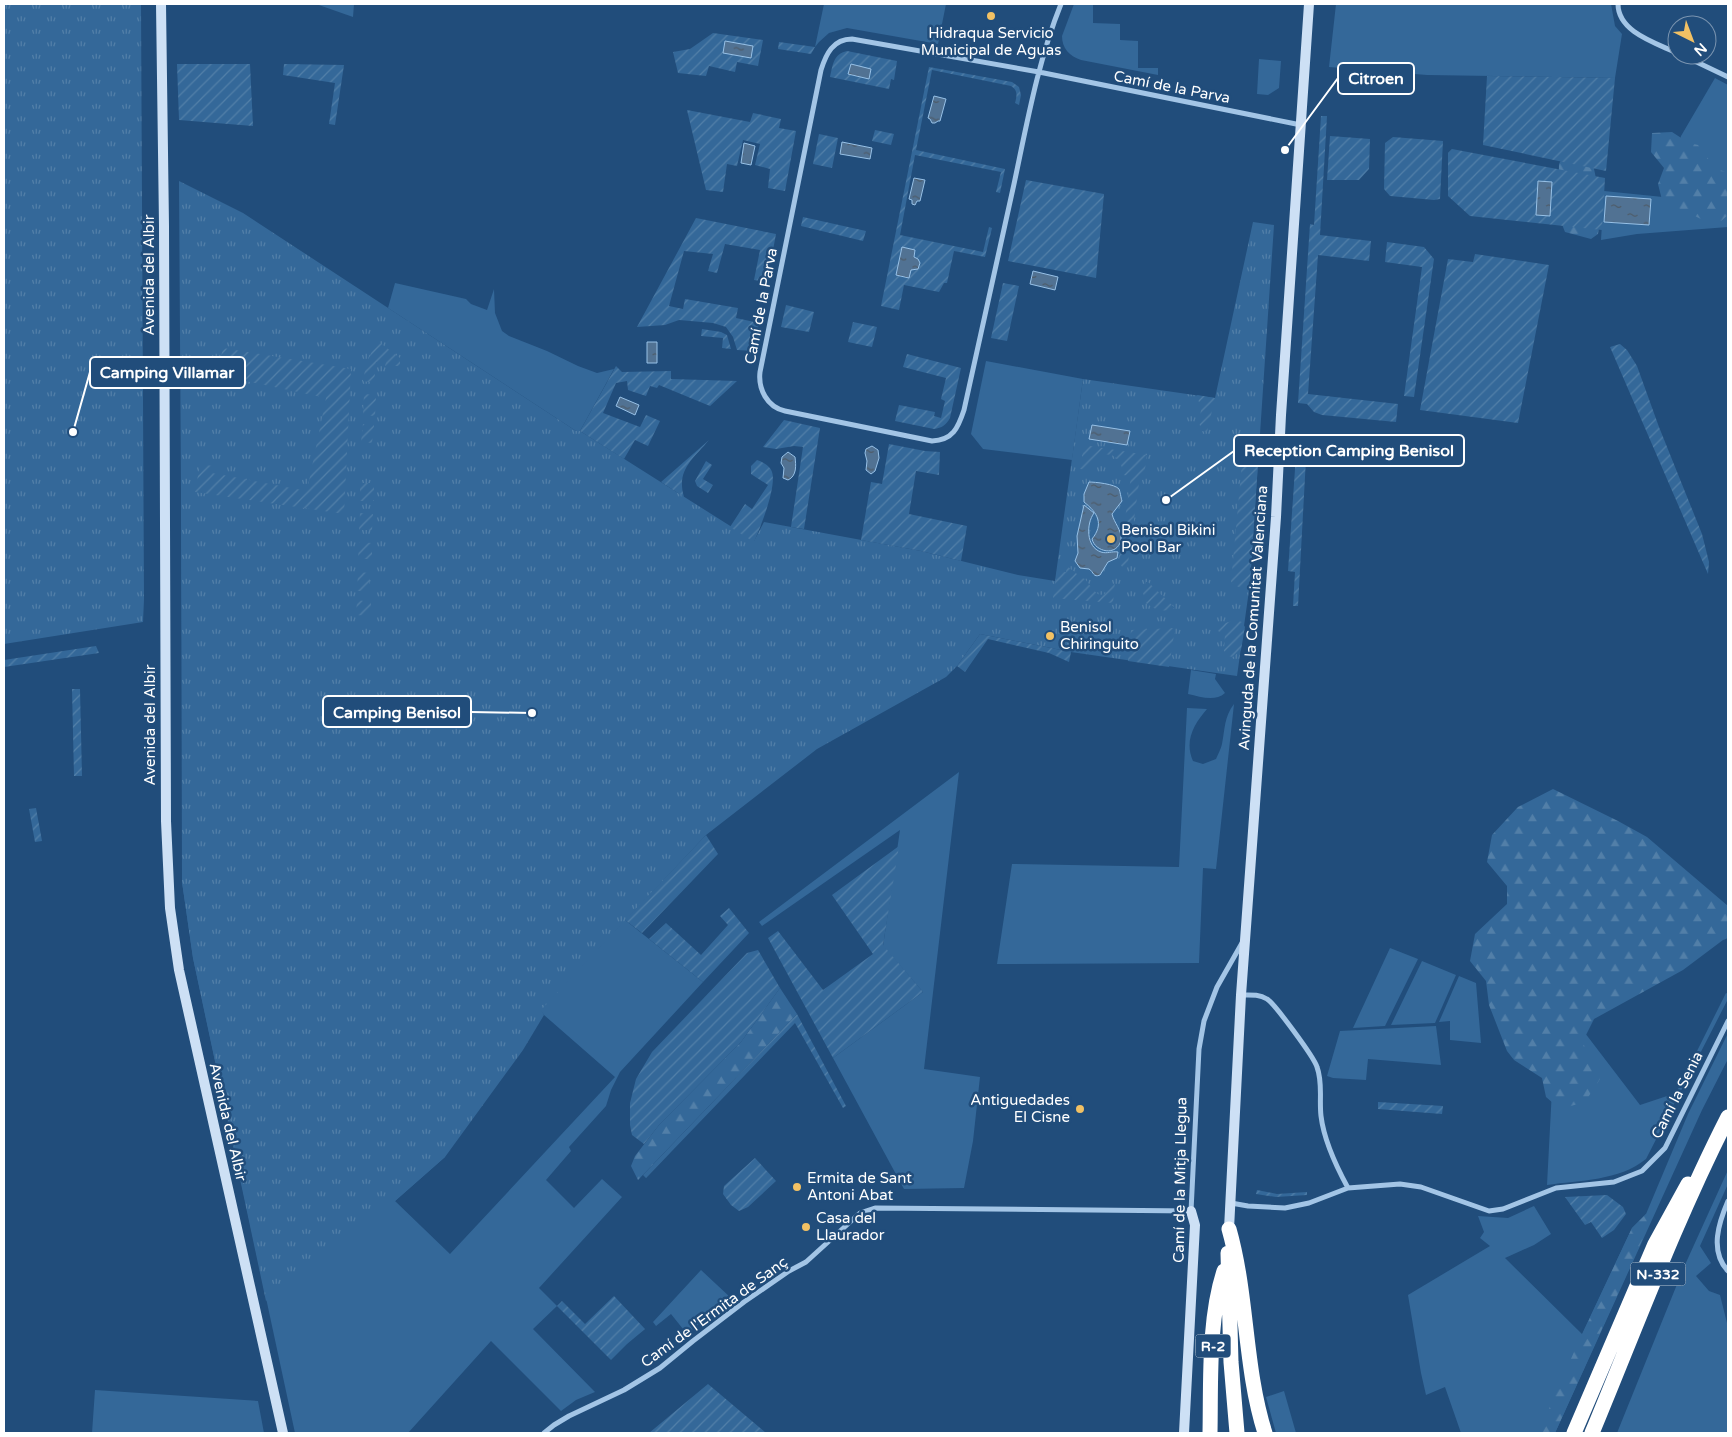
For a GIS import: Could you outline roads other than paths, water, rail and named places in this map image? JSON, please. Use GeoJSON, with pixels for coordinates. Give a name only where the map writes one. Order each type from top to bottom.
{"type":"FeatureCollection","features":[{"type":"Feature","properties":{"kind":"highway","name":"N-332"},"geometry":{"type":"LineString","coordinates":[[1592,1433],[1670,1245],[1728,1117]]}},
{"type":"Feature","properties":{"kind":"highway"},"geometry":{"type":"LineString","coordinates":[[1574,1433],[1654,1244],[1684,1189],[1712,1150]]}},
{"type":"Feature","properties":{"kind":"highway"},"geometry":{"type":"LineString","coordinates":[[1229,1229],[1231,1362],[1237,1433]]}},
{"type":"Feature","properties":{"kind":"highway"},"geometry":{"type":"LineString","coordinates":[[1229,1229],[1239,1273],[1252,1383],[1265,1433]]}},
{"type":"Feature","properties":{"kind":"highway","name":"R-2"},"geometry":{"type":"LineString","coordinates":[[1210,1433],[1214,1318],[1218,1291],[1228,1260]]}},
{"type":"Feature","properties":{"kind":"street","name":"Avenida del Albir"},"geometry":{"type":"LineString","coordinates":[[161,4],[164,226],[166,812],[170,908],[179,970],[194,1042],[283,1433]]}},
{"type":"Feature","properties":{"kind":"street","name":"Camí de la Parva"},"geometry":{"type":"LineString","coordinates":[[1061,4],[1047,38],[1039,72],[964,410],[956,430],[950,436],[941,440],[932,440],[785,411],[773,405],[759,383],[760,372],[821,70],[834,44],[844,39],[852,38],[1039,72],[1300,125]]}},
{"type":"Feature","properties":{"kind":"street","name":"Avinguda de la Comunitat Valenciana"},"geometry":{"type":"LineString","coordinates":[[1229,1229],[1244,938],[1275,527],[1309,4]]}},
{"type":"Feature","properties":{"kind":"street"},"geometry":{"type":"LineString","coordinates":[[1618,4],[1623,21],[1636,33],[1667,47]]}},
{"type":"Feature","properties":{"kind":"street"},"geometry":{"type":"LineString","coordinates":[[1703,65],[1728,77]]}},
{"type":"Feature","properties":{"kind":"street","name":"Camí de la Mitja Llegua"},"geometry":{"type":"LineString","coordinates":[[1184,1433],[1195,1225],[1191,1211],[1199,1049],[1204,1021],[1217,988],[1244,938]]}},
{"type":"Feature","properties":{"kind":"street"},"geometry":{"type":"LineString","coordinates":[[1241,995],[1257,995],[1269,1000],[1311,1055],[1320,1078],[1322,1124],[1330,1150],[1348,1188]]}},
{"type":"Feature","properties":{"kind":"street","name":"Camí la Senia"},"geometry":{"type":"LineString","coordinates":[[1229,1203],[1285,1208],[1309,1203],[1348,1188],[1400,1184],[1414,1186],[1489,1210],[1503,1209],[1556,1188],[1614,1182],[1642,1171],[1665,1148],[1728,1022]]}},
{"type":"Feature","properties":{"kind":"street"},"geometry":{"type":"LineString","coordinates":[[1728,1200],[1721,1218],[1716,1242],[1723,1265],[1728,1271]]}},
{"type":"Feature","properties":{"kind":"street","name":"Camí de l'Ermita de Sanç"},"geometry":{"type":"LineString","coordinates":[[544,1433],[569,1416],[624,1390],[660,1368],[692,1341],[789,1271],[806,1262],[860,1213],[875,1208],[1191,1211]]}},
{"type":"Feature","properties":{"kind":"water"},"geometry":{"type":"Polygon","coordinates":[[[725,41],[753,46],[751,58],[723,53],[725,41]]]}},
{"type":"Feature","properties":{"kind":"water"},"geometry":{"type":"Polygon","coordinates":[[[851,64],[871,69],[869,79],[848,74],[851,64]]]}},
{"type":"Feature","properties":{"kind":"water"},"geometry":{"type":"Polygon","coordinates":[[[934,96],[946,99],[940,121],[932,123],[928,118],[934,96]]]}},
{"type":"Feature","properties":{"kind":"water"},"geometry":{"type":"Polygon","coordinates":[[[842,142],[872,148],[870,159],[840,154],[842,142]]]}},
{"type":"Feature","properties":{"kind":"water"},"geometry":{"type":"Polygon","coordinates":[[[744,143],[755,146],[751,165],[741,163],[744,143]]]}},
{"type":"Feature","properties":{"kind":"water"},"geometry":{"type":"Polygon","coordinates":[[[914,178],[925,180],[920,201],[917,201],[915,205],[909,199],[914,178]]]}},
{"type":"Feature","properties":{"kind":"water"},"geometry":{"type":"Polygon","coordinates":[[[1538,181],[1552,182],[1550,216],[1536,215],[1538,181]]]}},
{"type":"Feature","properties":{"kind":"water"},"geometry":{"type":"Polygon","coordinates":[[[1606,196],[1651,199],[1649,225],[1604,222],[1606,196]]]}},
{"type":"Feature","properties":{"kind":"water"},"geometry":{"type":"Polygon","coordinates":[[[902,247],[915,250],[914,257],[920,263],[918,269],[911,270],[909,278],[896,275],[902,247]]]}},
{"type":"Feature","properties":{"kind":"water"},"geometry":{"type":"Polygon","coordinates":[[[1033,271],[1058,277],[1055,290],[1030,284],[1033,271]]]}},
{"type":"Feature","properties":{"kind":"water"},"geometry":{"type":"Polygon","coordinates":[[[647,342],[657,342],[657,363],[647,363],[647,342]]]}},
{"type":"Feature","properties":{"kind":"water"},"geometry":{"type":"Polygon","coordinates":[[[620,397],[639,405],[635,415],[616,406],[620,397]]]}},
{"type":"Feature","properties":{"kind":"water"},"geometry":{"type":"Polygon","coordinates":[[[1092,425],[1130,431],[1127,445],[1089,439],[1092,425]]]}},
{"type":"Feature","properties":{"kind":"water"},"geometry":{"type":"Polygon","coordinates":[[[872,446],[878,450],[879,458],[875,471],[871,474],[866,470],[867,461],[865,453],[866,449],[872,446]]]}},
{"type":"Feature","properties":{"kind":"water"},"geometry":{"type":"Polygon","coordinates":[[[788,452],[795,457],[796,467],[793,476],[788,480],[783,478],[784,468],[781,463],[782,457],[788,452]]]}},
{"type":"Feature","properties":{"kind":"water"},"geometry":{"type":"Polygon","coordinates":[[[1089,482],[1109,485],[1119,489],[1122,501],[1112,514],[1121,540],[1119,545],[1111,551],[1101,550],[1092,539],[1098,528],[1098,519],[1093,510],[1084,502],[1084,494],[1089,482]]]}},
{"type":"Feature","properties":{"kind":"water"},"geometry":{"type":"Polygon","coordinates":[[[1084,505],[1094,513],[1089,529],[1092,545],[1101,552],[1118,552],[1117,558],[1108,562],[1098,576],[1089,569],[1080,568],[1075,561],[1078,553],[1077,536],[1084,505]]]}},
{"type":"Feature","properties":{"kind":"place","name":"Hidraqua Servicio Municipal de Aguas"},"geometry":{"type":"Point","coordinates":[991,16]}},
{"type":"Feature","properties":{"kind":"place","name":"Citroen"},"geometry":{"type":"Point","coordinates":[1285,150]}},
{"type":"Feature","properties":{"kind":"place","name":"Camping Villamar"},"geometry":{"type":"Point","coordinates":[73,432]}},
{"type":"Feature","properties":{"kind":"place","name":"Reception Camping Benisol"},"geometry":{"type":"Point","coordinates":[1166,500]}},
{"type":"Feature","properties":{"kind":"place","name":"Benisol Bikini Pool Bar"},"geometry":{"type":"Point","coordinates":[1111,539]}},
{"type":"Feature","properties":{"kind":"place","name":"Benisol Chiringuito"},"geometry":{"type":"Point","coordinates":[1050,636]}},
{"type":"Feature","properties":{"kind":"place","name":"Camping Benisol"},"geometry":{"type":"Point","coordinates":[532,713]}},
{"type":"Feature","properties":{"kind":"place","name":"Antiguedades El Cisne"},"geometry":{"type":"Point","coordinates":[1080,1109]}},
{"type":"Feature","properties":{"kind":"place","name":"Ermita de Sant Antoni Abat"},"geometry":{"type":"Point","coordinates":[797,1187]}},
{"type":"Feature","properties":{"kind":"place","name":"Casa del Llaurador"},"geometry":{"type":"Point","coordinates":[806,1227]}}]}
